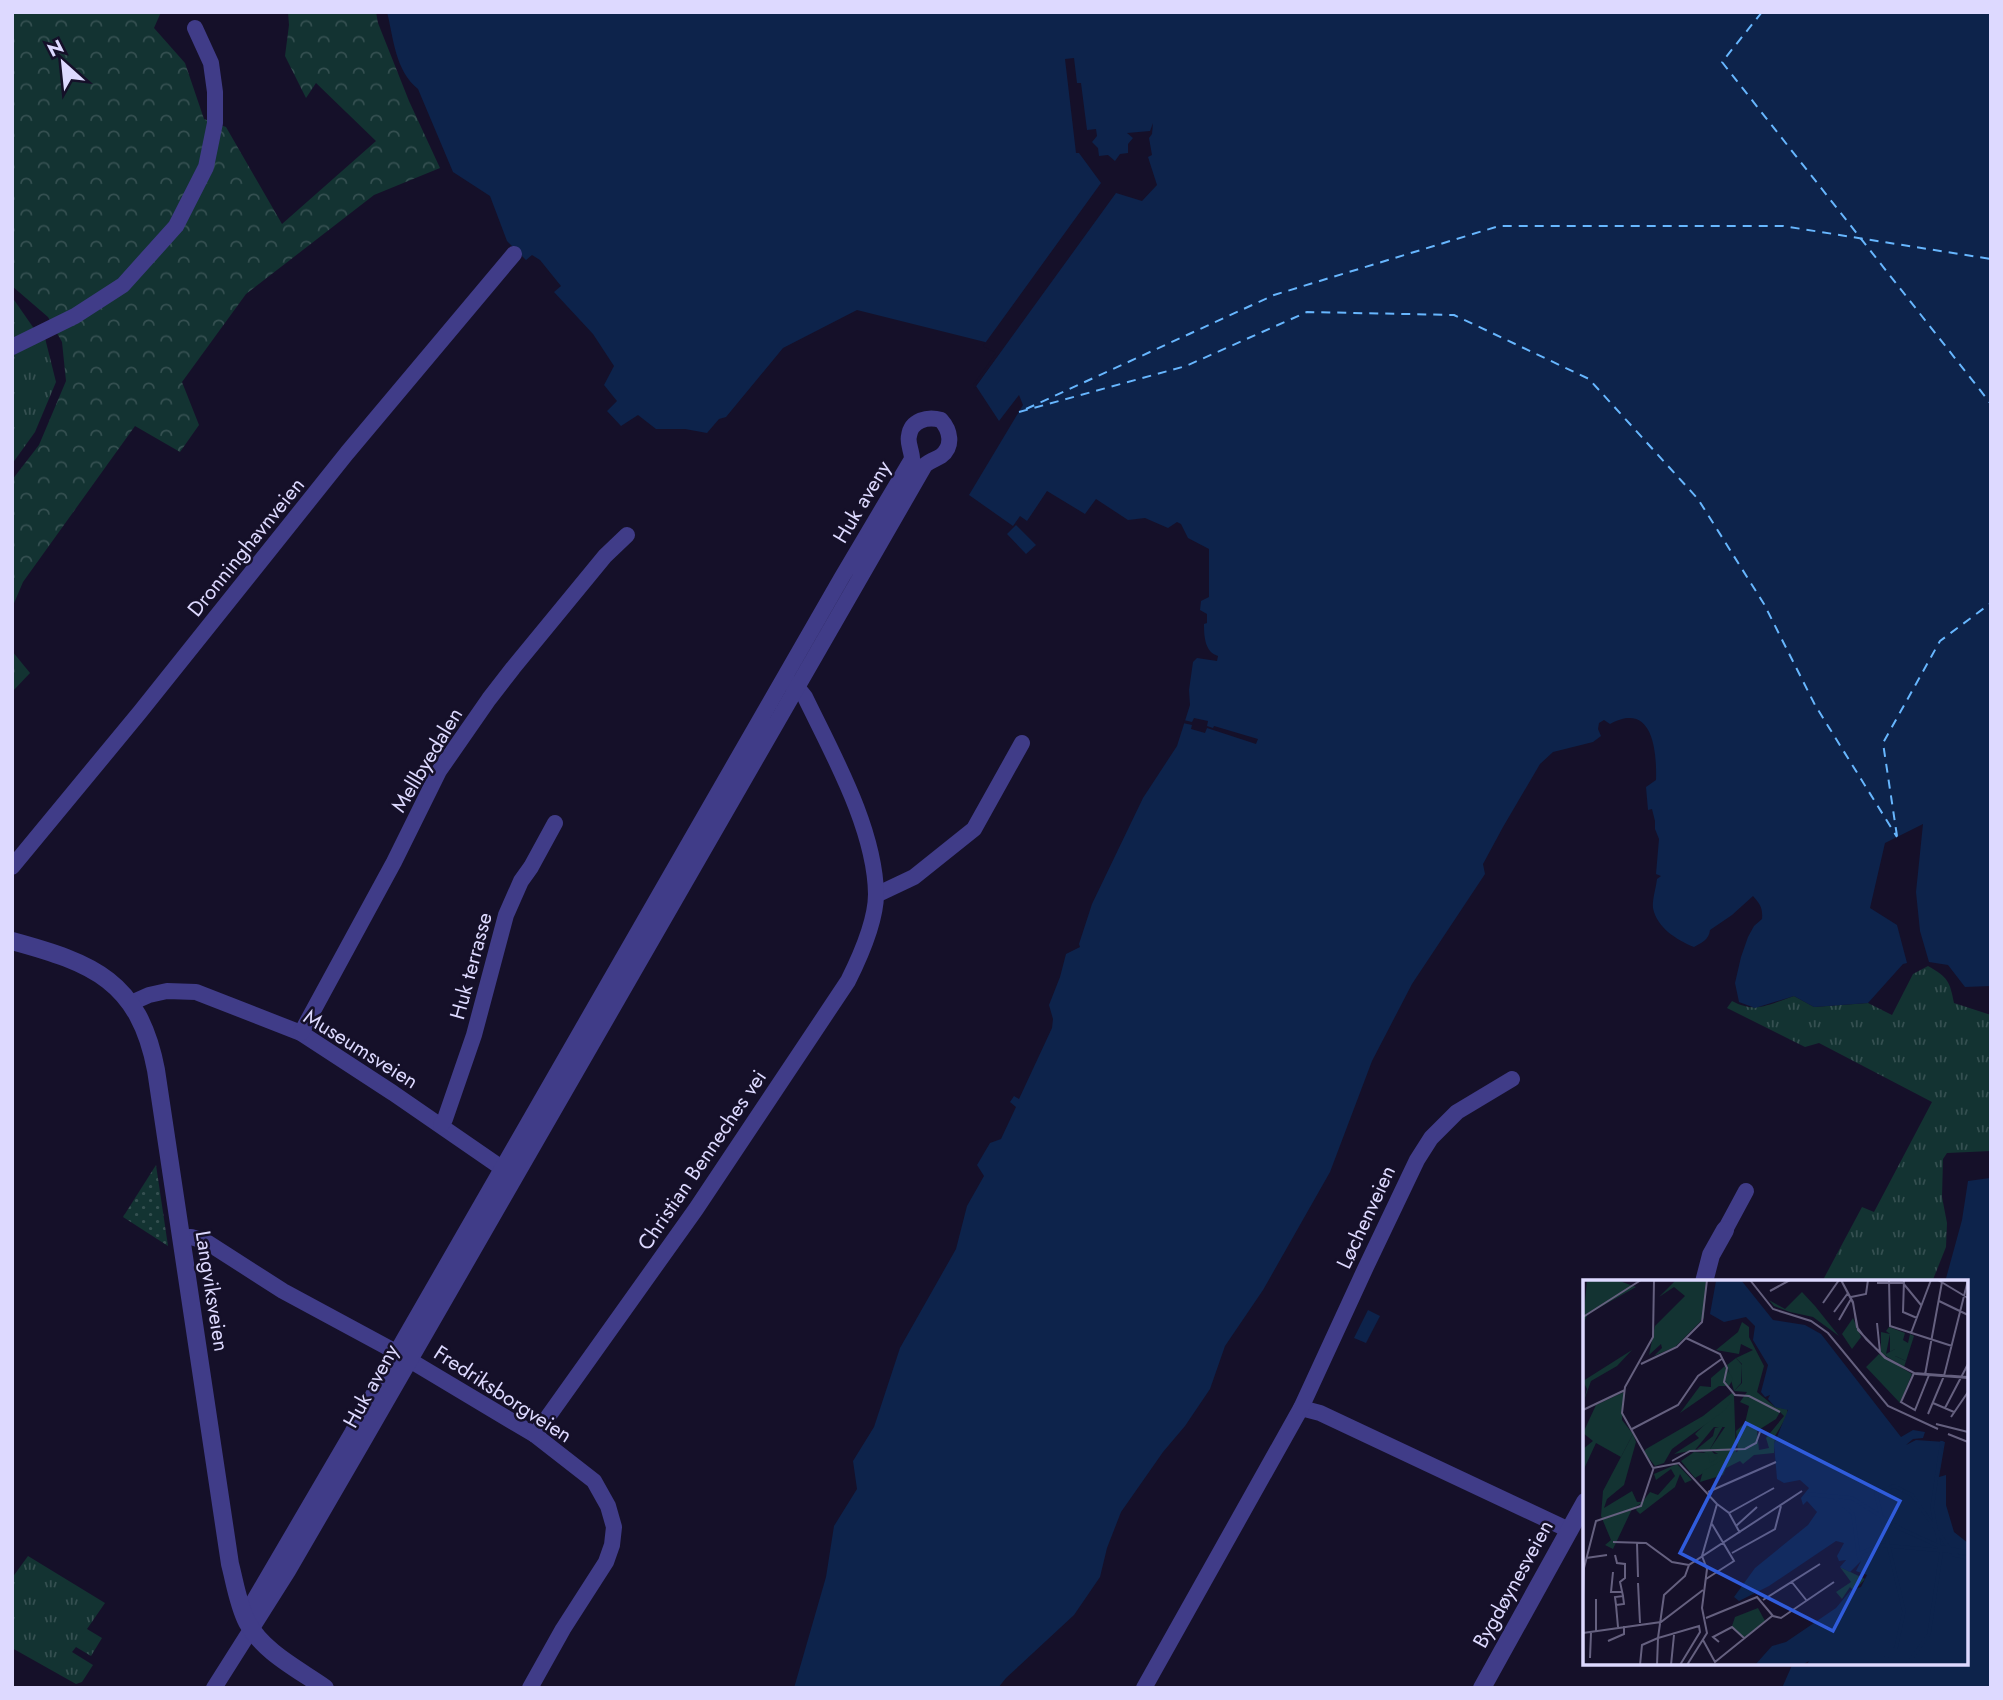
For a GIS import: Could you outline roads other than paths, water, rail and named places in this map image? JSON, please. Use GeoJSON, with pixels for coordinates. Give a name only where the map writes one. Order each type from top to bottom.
{"type":"FeatureCollection","features":[{"type":"Feature","properties":{"kind":"street"},"geometry":{"type":"LineString","coordinates":[[12,347],[75,316],[123,285],[176,226],[206,167],[215,123],[211,63],[195,28]]}},
{"type":"Feature","properties":{"kind":"street","name":"Dronninghavnveien"},"geometry":{"type":"LineString","coordinates":[[12,867],[347,453],[514,254]]}},
{"type":"Feature","properties":{"kind":"street","name":"Huk aveny"},"geometry":{"type":"LineString","coordinates":[[214,1688],[352,1433],[403,1356],[594,1024],[634,939],[690,858],[848,581],[912,459],[908,438],[912,427],[920,420],[928,418],[941,420],[950,434],[946,451],[925,465],[848,581]]}},
{"type":"Feature","properties":{"kind":"street","name":"Mellbyedalen"},"geometry":{"type":"LineString","coordinates":[[301,1033],[446,761],[513,668],[605,556],[627,535]]}},
{"type":"Feature","properties":{"kind":"street","name":"Christian Benneches vei"},"geometry":{"type":"LineString","coordinates":[[536,1435],[696,1209],[848,981],[860,958],[876,895],[867,838],[821,729],[803,693],[790,683]]}},
{"type":"Feature","properties":{"kind":"street"},"geometry":{"type":"LineString","coordinates":[[876,895],[914,877],[974,829],[1022,743]]}},
{"type":"Feature","properties":{"kind":"street","name":"Huk terrasse"},"geometry":{"type":"LineString","coordinates":[[441,1125],[474,1035],[506,915],[521,881],[555,823]]}},
{"type":"Feature","properties":{"kind":"street","name":"Huk aveny"},"geometry":{"type":"LineString","coordinates":[[594,1024],[649,947],[690,858]]}},
{"type":"Feature","properties":{"kind":"street"},"geometry":{"type":"LineString","coordinates":[[634,939],[649,947]]}},
{"type":"Feature","properties":{"kind":"street","name":"Langviksveien"},"geometry":{"type":"LineString","coordinates":[[12,941],[59,954],[95,970],[108,979],[131,1003],[144,1026],[153,1053],[230,1564],[248,1622],[268,1648],[325,1688]]}},
{"type":"Feature","properties":{"kind":"street","name":"Museumsveien"},"geometry":{"type":"LineString","coordinates":[[131,1003],[167,991],[196,992],[301,1033],[509,1173]]}},
{"type":"Feature","properties":{"kind":"street","name":"Løchenveien"},"geometry":{"type":"LineString","coordinates":[[1144,1688],[1301,1408],[1417,1160],[1431,1138],[1457,1112],[1512,1079]]}},
{"type":"Feature","properties":{"kind":"street"},"geometry":{"type":"LineString","coordinates":[[1705,1280],[1712,1255],[1746,1191]]}},
{"type":"Feature","properties":{"kind":"street","name":"Fredriksborgveien"},"geometry":{"type":"LineString","coordinates":[[181,1238],[191,1237],[205,1241],[283,1292],[403,1356],[536,1435],[594,1481],[608,1506],[614,1527],[606,1562],[563,1629],[530,1688]]}},
{"type":"Feature","properties":{"kind":"street"},"geometry":{"type":"LineString","coordinates":[[1301,1408],[1320,1413],[1394,1446],[1569,1530]]}},
{"type":"Feature","properties":{"kind":"street","name":"Bygdøynesveien"},"geometry":{"type":"LineString","coordinates":[[1482,1688],[1583,1506]]}},
{"type":"Feature","properties":{"kind":"water"},"geometry":{"type":"Polygon","coordinates":[[[387,12],[1991,12],[1991,986],[1965,987],[1948,965],[1929,962],[1920,931],[1916,892],[1923,824],[1885,843],[1870,908],[1897,925],[1907,963],[1903,964],[1868,1003],[1814,1007],[1794,996],[1755,1008],[1739,1002],[1735,983],[1748,937],[1762,919],[1760,906],[1753,896],[1710,930],[1706,939],[1694,947],[1663,927],[1653,908],[1657,879],[1661,876],[1656,874],[1659,839],[1652,809],[1648,810],[1646,787],[1656,780],[1653,743],[1643,723],[1635,719],[1624,719],[1610,724],[1604,720],[1599,723],[1601,736],[1593,742],[1553,752],[1540,764],[1483,864],[1485,874],[1412,984],[1372,1061],[1330,1172],[1263,1290],[1225,1346],[1210,1389],[1121,1512],[1107,1548],[1100,1577],[1074,1615],[998,1688],[794,1688],[826,1577],[834,1526],[857,1489],[853,1461],[874,1427],[900,1348],[956,1249],[967,1206],[984,1176],[977,1165],[990,1143],[1001,1139],[1016,1107],[1010,1102],[1014,1096],[1019,1099],[1052,1028],[1053,1019],[1049,1005],[1066,954],[1080,947],[1092,904],[1143,798],[1177,746],[1190,705],[1193,662],[1197,658],[1217,661],[1218,656],[1210,651],[1205,639],[1204,624],[1207,623],[1207,614],[1200,610],[1201,601],[1209,597],[1209,549],[1188,538],[1181,524],[1177,522],[1168,528],[1145,518],[1128,520],[1096,499],[1085,514],[1047,491],[1027,521],[1020,516],[1013,526],[969,495],[1023,405],[1019,395],[999,421],[976,386],[1000,352],[985,342],[857,310],[783,348],[726,417],[719,419],[707,433],[685,429],[656,429],[638,415],[621,426],[607,411],[617,401],[604,385],[614,366],[593,334],[554,292],[561,286],[540,260],[532,255],[526,260],[507,241],[490,196],[453,172],[418,89],[400,64],[387,12]]]}},
{"type":"Feature","properties":{"kind":"water"},"geometry":{"type":"Polygon","coordinates":[[[1016,525],[1036,545],[1026,554],[1007,534],[1016,525]]]}},
{"type":"Feature","properties":{"kind":"water"},"geometry":{"type":"Polygon","coordinates":[[[1990,1178],[1991,1688],[1782,1688],[1792,1665],[1968,1665],[1968,1280],[1946,1280],[1962,1220],[1968,1181],[1990,1178]]]}},
{"type":"Feature","properties":{"kind":"water"},"geometry":{"type":"Polygon","coordinates":[[[1368,1310],[1380,1316],[1366,1343],[1354,1338],[1368,1310]]]}}]}
